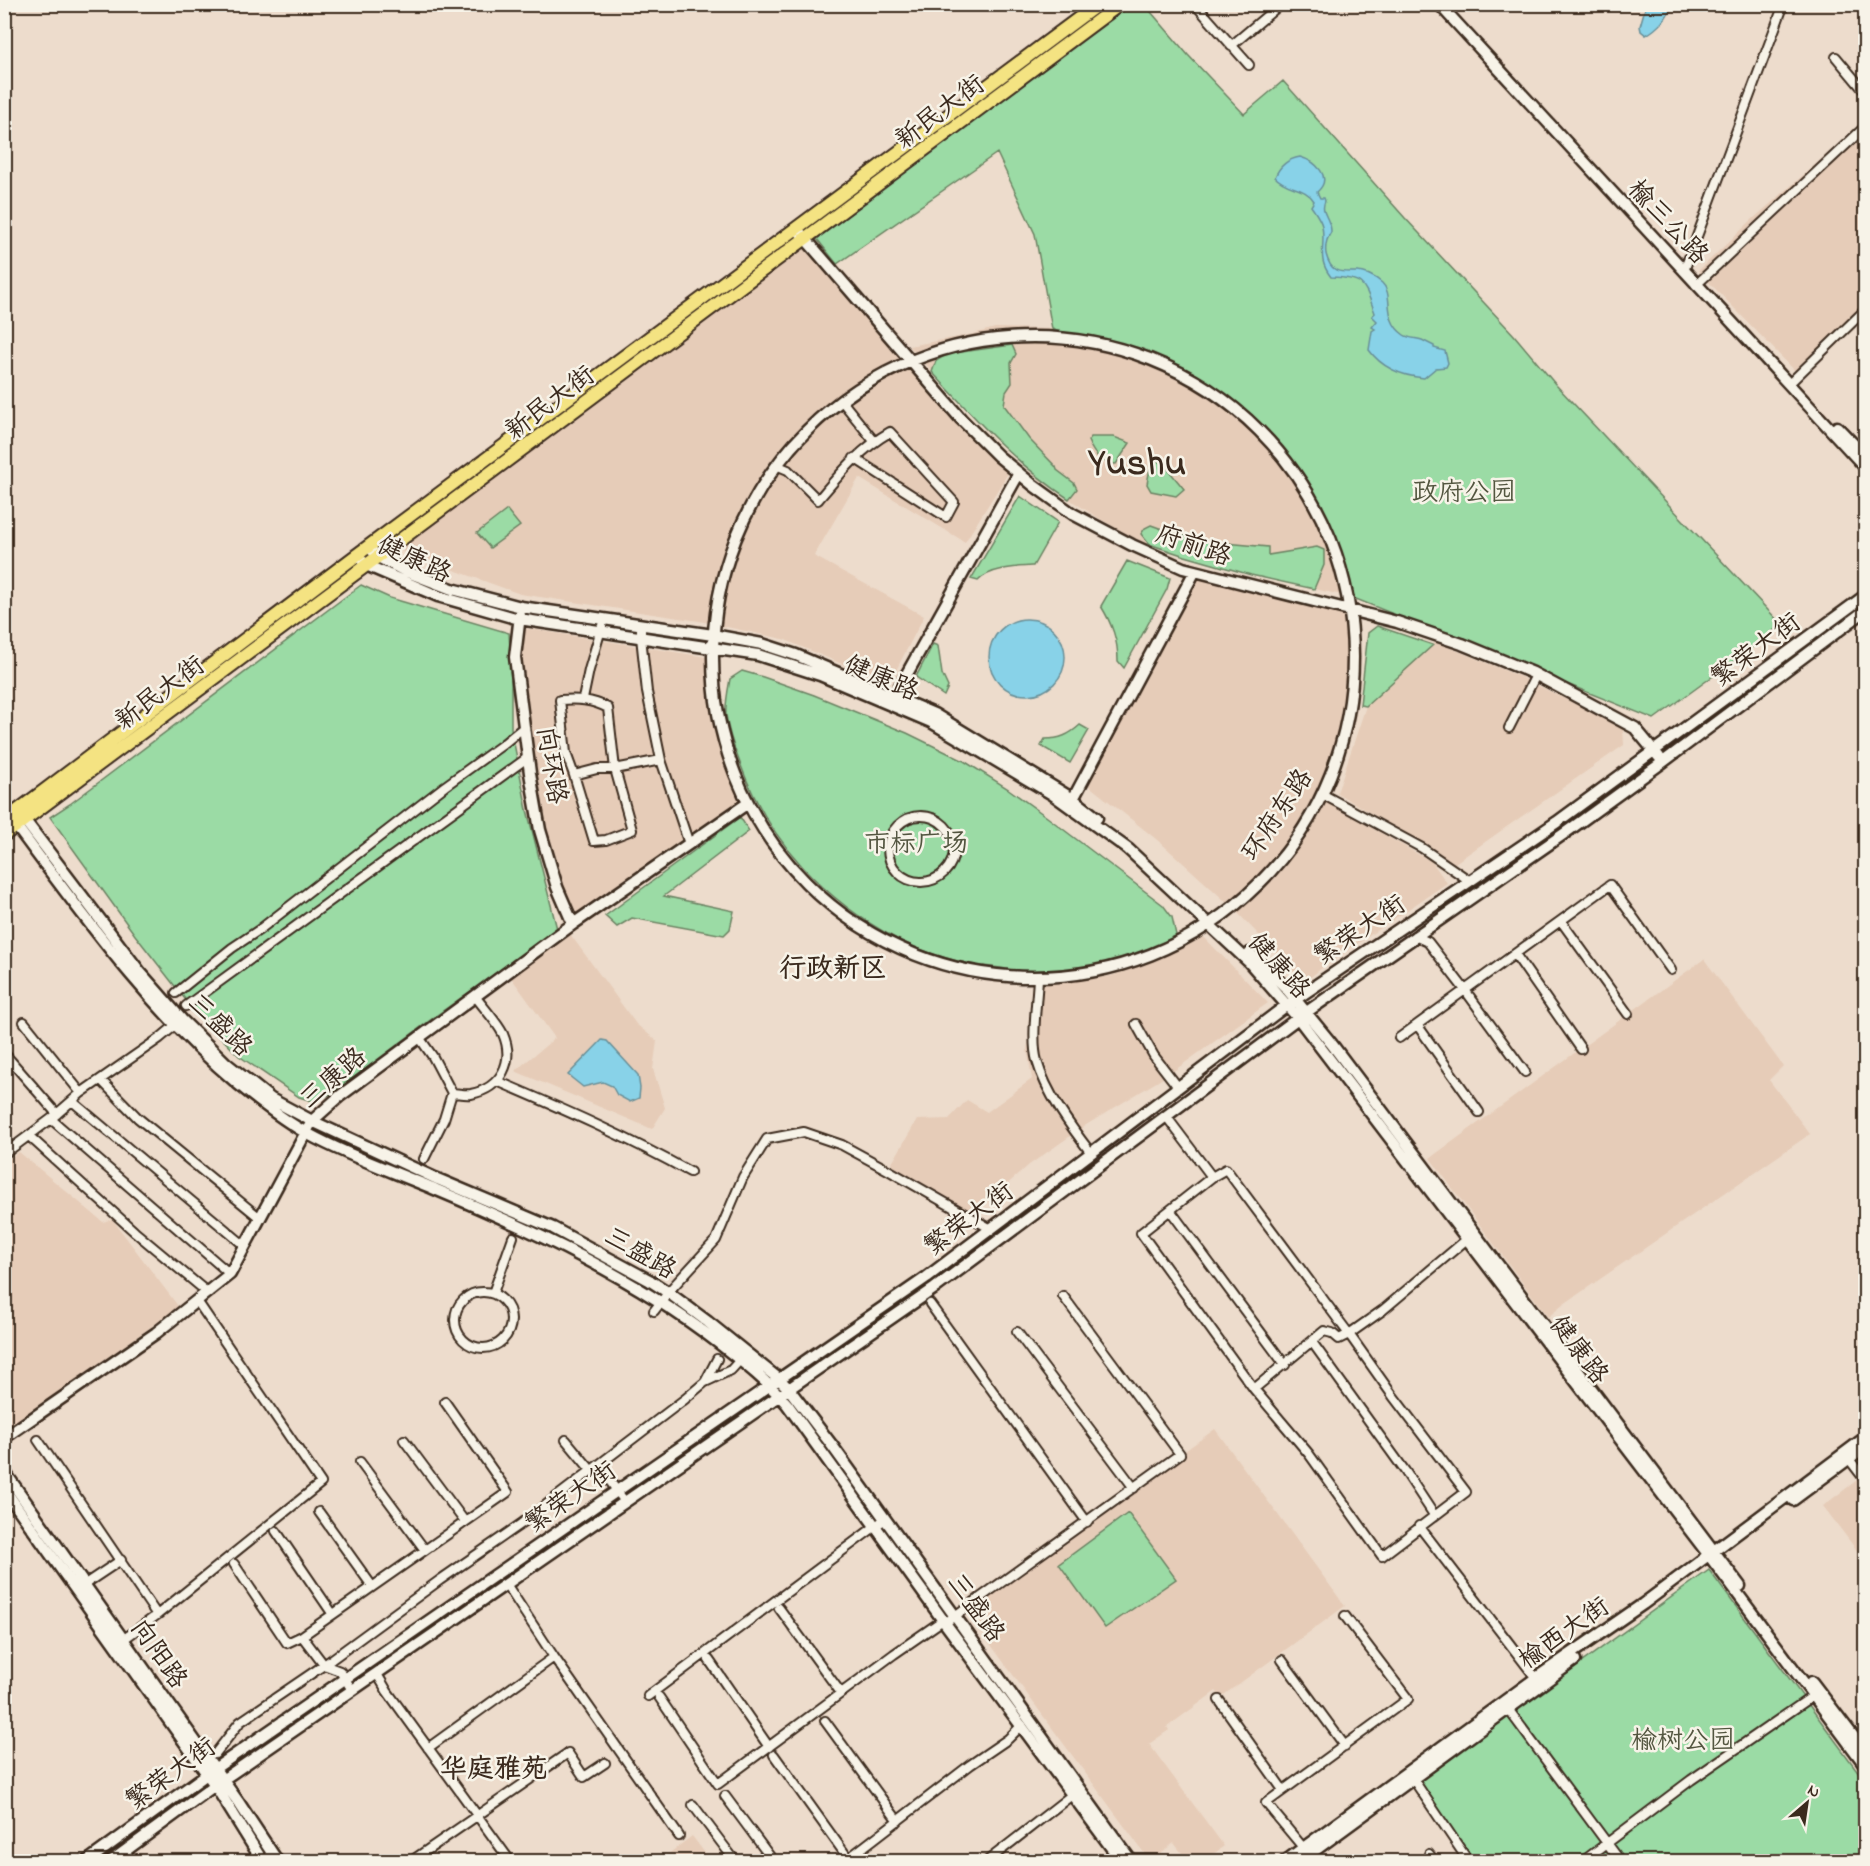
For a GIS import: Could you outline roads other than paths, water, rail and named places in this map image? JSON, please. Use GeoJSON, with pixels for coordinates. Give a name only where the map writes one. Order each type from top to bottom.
{"type":"FeatureCollection","features":[{"type":"Feature","properties":{"kind":"main road","name":"新民大街"},"geometry":{"type":"LineString","coordinates":[[4,835],[14,819],[357,555],[1098,4]]}},
{"type":"Feature","properties":{"kind":"main road","name":"新民大街"},"geometry":{"type":"LineString","coordinates":[[14,819],[366,566],[1120,4]]}},
{"type":"Feature","properties":{"kind":"main road","name":"榆三公路"},"geometry":{"type":"LineString","coordinates":[[1439,4],[1685,268],[1866,457]]}},
{"type":"Feature","properties":{"kind":"main road","name":"榆三公路"},"geometry":{"type":"LineString","coordinates":[[1449,4],[1685,268]]}},
{"type":"Feature","properties":{"kind":"main road","name":"府前路"},"geometry":{"type":"LineString","coordinates":[[797,228],[804,239],[961,419],[998,456],[1073,514],[1099,530],[1195,571],[1397,622],[1462,644],[1536,675],[1635,728],[1663,762]]}},
{"type":"Feature","properties":{"kind":"main road","name":"榆三公路"},"geometry":{"type":"LineString","coordinates":[[1699,282],[1866,468]]}},
{"type":"Feature","properties":{"kind":"main road","name":"环府东路"},"geometry":{"type":"LineString","coordinates":[[1052,337],[1087,341],[1130,351],[1172,368],[1211,390],[1247,417],[1278,449],[1305,485],[1327,524],[1351,597],[1355,648],[1349,705],[1336,760],[1322,794],[1234,909],[1214,924],[1169,950],[1131,964],[1092,974],[1052,978],[1012,978],[972,972],[933,962],[896,947],[861,928],[828,904],[799,876],[774,845],[737,781],[722,734],[713,682],[712,648],[719,591],[731,548],[749,507],[776,465],[801,435],[841,400],[871,380],[911,360],[953,346],[997,338],[1052,337]]}},
{"type":"Feature","properties":{"kind":"main road"},"geometry":{"type":"LineString","coordinates":[[894,697],[1019,473]]}},
{"type":"Feature","properties":{"kind":"main road","name":"健康路"},"geometry":{"type":"LineString","coordinates":[[369,547],[378,557],[405,571],[452,589],[522,607],[713,635],[762,644],[796,656],[934,714],[1073,799],[1130,843],[1214,924],[1302,1015],[1487,1248],[1866,1766]]}},
{"type":"Feature","properties":{"kind":"main road","name":"健康路"},"geometry":{"type":"LineString","coordinates":[[357,555],[366,566],[438,596],[519,619],[758,655],[820,675],[931,722],[1052,794],[1095,824],[1128,849],[1214,924]]}},
{"type":"Feature","properties":{"kind":"main road"},"geometry":{"type":"LineString","coordinates":[[1073,799],[1195,571]]}},
{"type":"Feature","properties":{"kind":"main road","name":"繁荣大街"},"geometry":{"type":"LineString","coordinates":[[86,1862],[211,1771],[927,1277],[1291,1002],[1557,822],[1866,595]]}},
{"type":"Feature","properties":{"kind":"main road","name":"向环路"},"geometry":{"type":"LineString","coordinates":[[522,607],[515,657],[527,758],[540,830],[557,886],[573,924]]}},
{"type":"Feature","properties":{"kind":"main road","name":"繁荣大街"},"geometry":{"type":"LineString","coordinates":[[110,1862],[218,1782],[935,1288],[1302,1015],[1565,833],[1866,610]]}},
{"type":"Feature","properties":{"kind":"main road","name":"三康路"},"geometry":{"type":"LineString","coordinates":[[4,1437],[156,1333],[230,1274],[312,1121],[340,1096],[573,924],[748,803]]}},
{"type":"Feature","properties":{"kind":"main road"},"geometry":{"type":"LineString","coordinates":[[14,819],[150,1000],[178,1023],[206,1057],[274,1112],[305,1133],[533,1233],[665,1297]]}},
{"type":"Feature","properties":{"kind":"main road","name":"健康路"},"geometry":{"type":"LineString","coordinates":[[1302,1015],[1467,1239],[1866,1753]]}},
{"type":"Feature","properties":{"kind":"main road","name":"三盛路"},"geometry":{"type":"LineString","coordinates":[[178,1023],[271,1099],[312,1121],[435,1178],[553,1228],[665,1297],[775,1383],[880,1522],[956,1616],[1132,1862]]}},
{"type":"Feature","properties":{"kind":"main road","name":"三盛路"},"geometry":{"type":"LineString","coordinates":[[665,1297],[740,1360],[775,1383]]}},
{"type":"Feature","properties":{"kind":"main road","name":"榆西大街"},"geometry":{"type":"LineString","coordinates":[[1712,1555],[1866,1437]]}},
{"type":"Feature","properties":{"kind":"main road","name":"榆西大街"},"geometry":{"type":"LineString","coordinates":[[1299,1862],[1306,1851],[1712,1555],[1866,1446]]}},
{"type":"Feature","properties":{"kind":"main road","name":"向阳路"},"geometry":{"type":"LineString","coordinates":[[4,1471],[124,1639],[218,1782],[263,1862]]}},
{"type":"Feature","properties":{"kind":"main road","name":"向阳路"},"geometry":{"type":"LineString","coordinates":[[4,1490],[211,1771]]}},
{"type":"Feature","properties":{"kind":"main road","name":"三盛路"},"geometry":{"type":"LineString","coordinates":[[880,1522],[944,1622],[1122,1862]]}},
{"type":"Feature","properties":{"kind":"main road","name":"榆西大街"},"geometry":{"type":"LineString","coordinates":[[1284,1862],[1306,1851],[1413,1779],[1508,1709],[1538,1681]]}},
{"type":"Feature","properties":{"kind":"main road","name":"向阳路"},"geometry":{"type":"LineString","coordinates":[[218,1782],[278,1862]]}},
{"type":"Feature","properties":{"kind":"street"},"geometry":{"type":"LineString","coordinates":[[1195,4],[1249,65]]}},
{"type":"Feature","properties":{"kind":"street"},"geometry":{"type":"LineString","coordinates":[[1685,268],[1784,4]]}},
{"type":"Feature","properties":{"kind":"street"},"geometry":{"type":"LineString","coordinates":[[1231,46],[1276,8]]}},
{"type":"Feature","properties":{"kind":"street"},"geometry":{"type":"LineString","coordinates":[[1836,57],[1866,93]]}},
{"type":"Feature","properties":{"kind":"street"},"geometry":{"type":"LineString","coordinates":[[1699,282],[1866,126]]}},
{"type":"Feature","properties":{"kind":"street"},"geometry":{"type":"LineString","coordinates":[[1793,380],[1866,309]]}},
{"type":"Feature","properties":{"kind":"street"},"geometry":{"type":"LineString","coordinates":[[841,400],[874,441]]}},
{"type":"Feature","properties":{"kind":"street"},"geometry":{"type":"LineString","coordinates":[[776,465],[788,470],[818,500],[854,458],[874,441],[890,432],[954,502],[946,517],[854,458]]}},
{"type":"Feature","properties":{"kind":"street"},"geometry":{"type":"LineString","coordinates":[[583,699],[604,620]]}},
{"type":"Feature","properties":{"kind":"street"},"geometry":{"type":"LineString","coordinates":[[641,625],[648,692],[661,760],[689,844]]}},
{"type":"Feature","properties":{"kind":"street"},"geometry":{"type":"LineString","coordinates":[[1509,728],[1536,675]]}},
{"type":"Feature","properties":{"kind":"street"},"geometry":{"type":"LineString","coordinates":[[583,699],[608,708],[615,769],[632,830],[606,840],[594,841],[566,753],[560,700],[583,699]]}},
{"type":"Feature","properties":{"kind":"street"},"geometry":{"type":"LineString","coordinates":[[176,993],[524,727]]}},
{"type":"Feature","properties":{"kind":"street"},"geometry":{"type":"LineString","coordinates":[[186,1006],[527,758]]}},
{"type":"Feature","properties":{"kind":"street"},"geometry":{"type":"LineString","coordinates":[[574,775],[597,769],[615,769],[661,760]]}},
{"type":"Feature","properties":{"kind":"street"},"geometry":{"type":"LineString","coordinates":[[1322,794],[1398,834],[1470,881]]}},
{"type":"Feature","properties":{"kind":"street"},"geometry":{"type":"LineString","coordinates":[[923,816],[932,818],[947,830],[952,838],[953,856],[950,866],[935,880],[915,882],[905,879],[891,865],[888,855],[891,835],[904,820],[923,816]]}},
{"type":"Feature","properties":{"kind":"street"},"geometry":{"type":"LineString","coordinates":[[1400,1038],[1610,885],[1671,969]]}},
{"type":"Feature","properties":{"kind":"street"},"geometry":{"type":"LineString","coordinates":[[1561,921],[1628,1014]]}},
{"type":"Feature","properties":{"kind":"street"},"geometry":{"type":"LineString","coordinates":[[1415,936],[1428,942],[1525,1072]]}},
{"type":"Feature","properties":{"kind":"street"},"geometry":{"type":"LineString","coordinates":[[1515,954],[1581,1049]]}},
{"type":"Feature","properties":{"kind":"street"},"geometry":{"type":"LineString","coordinates":[[1038,978],[1035,1037],[1037,1061],[1068,1123],[1091,1153]]}},
{"type":"Feature","properties":{"kind":"street"},"geometry":{"type":"LineString","coordinates":[[452,1093],[469,1094],[487,1089],[497,1082],[508,1060],[502,1034],[475,996]]}},
{"type":"Feature","properties":{"kind":"street"},"geometry":{"type":"LineString","coordinates":[[24,1022],[81,1093]]}},
{"type":"Feature","properties":{"kind":"street"},"geometry":{"type":"LineString","coordinates":[[4,1142],[8,1152],[81,1093],[178,1023]]}},
{"type":"Feature","properties":{"kind":"street"},"geometry":{"type":"LineString","coordinates":[[1136,1024],[1154,1056],[1178,1087]]}},
{"type":"Feature","properties":{"kind":"street"},"geometry":{"type":"LineString","coordinates":[[1418,1026],[1479,1112]]}},
{"type":"Feature","properties":{"kind":"street"},"geometry":{"type":"LineString","coordinates":[[419,1037],[433,1057],[452,1093],[444,1119],[424,1159]]}},
{"type":"Feature","properties":{"kind":"street"},"geometry":{"type":"LineString","coordinates":[[4,1053],[54,1117],[230,1274]]}},
{"type":"Feature","properties":{"kind":"street"},"geometry":{"type":"LineString","coordinates":[[101,1080],[138,1118],[260,1218]]}},
{"type":"Feature","properties":{"kind":"street"},"geometry":{"type":"LineString","coordinates":[[497,1082],[640,1144],[690,1172]]}},
{"type":"Feature","properties":{"kind":"street"},"geometry":{"type":"LineString","coordinates":[[72,1101],[245,1246]]}},
{"type":"Feature","properties":{"kind":"street"},"geometry":{"type":"LineString","coordinates":[[1166,1116],[1212,1177]]}},
{"type":"Feature","properties":{"kind":"street"},"geometry":{"type":"LineString","coordinates":[[654,1311],[716,1240],[743,1177],[767,1139],[804,1132],[842,1145],[991,1229]]}},
{"type":"Feature","properties":{"kind":"street"},"geometry":{"type":"LineString","coordinates":[[29,1136],[135,1232],[208,1293]]}},
{"type":"Feature","properties":{"kind":"street"},"geometry":{"type":"LineString","coordinates":[[1226,1169],[1466,1492],[1382,1556],[1309,1454],[1254,1389],[1142,1233],[1212,1177],[1226,1169]]}},
{"type":"Feature","properties":{"kind":"street"},"geometry":{"type":"LineString","coordinates":[[1170,1210],[1285,1365]]}},
{"type":"Feature","properties":{"kind":"street"},"geometry":{"type":"LineString","coordinates":[[493,1293],[513,1237]]}},
{"type":"Feature","properties":{"kind":"street"},"geometry":{"type":"LineString","coordinates":[[1254,1389],[1324,1331],[1332,1333],[1339,1339],[1349,1334],[1383,1310],[1467,1239]]}},
{"type":"Feature","properties":{"kind":"street"},"geometry":{"type":"LineString","coordinates":[[475,1293],[493,1293],[508,1306],[511,1325],[508,1335],[493,1347],[474,1347],[466,1343],[459,1334],[455,1320],[456,1311],[460,1303],[475,1293]]}},
{"type":"Feature","properties":{"kind":"street"},"geometry":{"type":"LineString","coordinates":[[659,1697],[718,1784],[841,1693],[956,1616],[1180,1454],[1063,1296]]}},
{"type":"Feature","properties":{"kind":"street"},"geometry":{"type":"LineString","coordinates":[[124,1639],[321,1484],[197,1301]]}},
{"type":"Feature","properties":{"kind":"street"},"geometry":{"type":"LineString","coordinates":[[930,1304],[1087,1522]]}},
{"type":"Feature","properties":{"kind":"street"},"geometry":{"type":"LineString","coordinates":[[1017,1332],[1134,1488]]}},
{"type":"Feature","properties":{"kind":"street"},"geometry":{"type":"LineString","coordinates":[[1312,1342],[1434,1515]]}},
{"type":"Feature","properties":{"kind":"street"},"geometry":{"type":"LineString","coordinates":[[705,1382],[717,1359]]}},
{"type":"Feature","properties":{"kind":"street"},"geometry":{"type":"LineString","coordinates":[[215,1754],[240,1722],[521,1524],[705,1382],[731,1370],[740,1360]]}},
{"type":"Feature","properties":{"kind":"street"},"geometry":{"type":"LineString","coordinates":[[234,1564],[287,1643],[302,1636],[508,1492],[445,1402]]}},
{"type":"Feature","properties":{"kind":"street"},"geometry":{"type":"LineString","coordinates":[[38,1440],[157,1615]]}},
{"type":"Feature","properties":{"kind":"street"},"geometry":{"type":"LineString","coordinates":[[404,1440],[465,1522]]}},
{"type":"Feature","properties":{"kind":"street"},"geometry":{"type":"LineString","coordinates":[[566,1440],[591,1470],[607,1477],[625,1502]]}},
{"type":"Feature","properties":{"kind":"street"},"geometry":{"type":"LineString","coordinates":[[1849,1459],[1866,1481]]}},
{"type":"Feature","properties":{"kind":"street"},"geometry":{"type":"LineString","coordinates":[[360,1462],[425,1550]]}},
{"type":"Feature","properties":{"kind":"street"},"geometry":{"type":"LineString","coordinates":[[319,1512],[372,1586]]}},
{"type":"Feature","properties":{"kind":"street"},"geometry":{"type":"LineString","coordinates":[[648,1696],[880,1522]]}},
{"type":"Feature","properties":{"kind":"street"},"geometry":{"type":"LineString","coordinates":[[1419,1526],[1538,1681]]}},
{"type":"Feature","properties":{"kind":"street"},"geometry":{"type":"LineString","coordinates":[[276,1531],[332,1613]]}},
{"type":"Feature","properties":{"kind":"street"},"geometry":{"type":"LineString","coordinates":[[85,1584],[121,1560]]}},
{"type":"Feature","properties":{"kind":"street"},"geometry":{"type":"LineString","coordinates":[[506,1584],[679,1836]]}},
{"type":"Feature","properties":{"kind":"street"},"geometry":{"type":"LineString","coordinates":[[779,1608],[841,1693]]}},
{"type":"Feature","properties":{"kind":"street"},"geometry":{"type":"LineString","coordinates":[[1306,1851],[1266,1803],[1408,1699],[1345,1616]]}},
{"type":"Feature","properties":{"kind":"street"},"geometry":{"type":"LineString","coordinates":[[302,1636],[324,1665],[340,1671],[352,1690]]}},
{"type":"Feature","properties":{"kind":"street"},"geometry":{"type":"LineString","coordinates":[[428,1748],[554,1657]]}},
{"type":"Feature","properties":{"kind":"street"},"geometry":{"type":"LineString","coordinates":[[709,1660],[769,1747]]}},
{"type":"Feature","properties":{"kind":"street"},"geometry":{"type":"LineString","coordinates":[[1281,1660],[1345,1746]]}},
{"type":"Feature","properties":{"kind":"street"},"geometry":{"type":"LineString","coordinates":[[377,1674],[512,1862]]}},
{"type":"Feature","properties":{"kind":"street"},"geometry":{"type":"LineString","coordinates":[[1582,1862],[1691,1780],[1813,1696]]}},
{"type":"Feature","properties":{"kind":"street"},"geometry":{"type":"LineString","coordinates":[[1220,1700],[1283,1790]]}},
{"type":"Feature","properties":{"kind":"street"},"geometry":{"type":"LineString","coordinates":[[1508,1709],[1621,1862]]}},
{"type":"Feature","properties":{"kind":"street"},"geometry":{"type":"LineString","coordinates":[[825,1721],[898,1821]]}},
{"type":"Feature","properties":{"kind":"street"},"geometry":{"type":"LineString","coordinates":[[774,1755],[846,1860],[1022,1725]]}},
{"type":"Feature","properties":{"kind":"street"},"geometry":{"type":"LineString","coordinates":[[410,1862],[568,1753],[584,1777],[604,1763]]}},
{"type":"Feature","properties":{"kind":"street"},"geometry":{"type":"LineString","coordinates":[[1413,1779],[1469,1862]]}},
{"type":"Feature","properties":{"kind":"street"},"geometry":{"type":"LineString","coordinates":[[986,1862],[1073,1794]]}},
{"type":"Feature","properties":{"kind":"street"},"geometry":{"type":"LineString","coordinates":[[725,1796],[774,1862]]}},
{"type":"Feature","properties":{"kind":"street"},"geometry":{"type":"LineString","coordinates":[[693,1805],[736,1862]]}},
{"type":"Feature","properties":{"kind":"street"},"geometry":{"type":"LineString","coordinates":[[1429,1854],[1435,1862]]}},
{"type":"Feature","properties":{"kind":"water"},"geometry":{"type":"Polygon","coordinates":[[[1646,5],[1671,5],[1662,22],[1646,35],[1641,31],[1640,26],[1646,5]]]}},
{"type":"Feature","properties":{"kind":"water"},"geometry":{"type":"Polygon","coordinates":[[[1300,157],[1311,162],[1323,175],[1324,181],[1317,192],[1320,198],[1324,198],[1324,210],[1331,228],[1326,246],[1328,261],[1341,272],[1360,272],[1382,283],[1388,294],[1390,315],[1397,329],[1406,336],[1422,340],[1434,348],[1445,351],[1448,363],[1446,367],[1436,368],[1424,378],[1408,375],[1386,366],[1369,350],[1372,331],[1375,329],[1372,327],[1377,321],[1372,316],[1375,313],[1365,289],[1357,281],[1331,277],[1324,264],[1322,226],[1311,206],[1314,201],[1306,193],[1275,177],[1285,163],[1300,157]]]}},
{"type":"Feature","properties":{"kind":"water"},"geometry":{"type":"Polygon","coordinates":[[[1035,619],[1048,625],[1059,636],[1065,649],[1063,672],[1048,689],[1035,695],[1019,695],[1006,689],[991,672],[989,649],[995,636],[1012,621],[1035,619]]]}},
{"type":"Feature","properties":{"kind":"water"},"geometry":{"type":"Polygon","coordinates":[[[602,1040],[607,1041],[638,1075],[639,1098],[630,1102],[617,1095],[612,1086],[603,1082],[583,1087],[568,1075],[602,1040]]]}},
{"type":"Feature","properties":{"kind":"district","name":"Yushu"},"geometry":{"type":"Point","coordinates":[1137,461]}},
{"type":"Feature","properties":{"kind":"district","name":"行政新区"},"geometry":{"type":"Point","coordinates":[833,967]}},
{"type":"Feature","properties":{"kind":"district","name":"华庭雅苑"},"geometry":{"type":"Point","coordinates":[494,1768]}},
{"type":"Feature","properties":{"kind":"park label","name":"政府公园"},"geometry":{"type":"Point","coordinates":[1464,491]}},
{"type":"Feature","properties":{"kind":"park label","name":"市标广场"},"geometry":{"type":"Point","coordinates":[916,842]}},
{"type":"Feature","properties":{"kind":"park label","name":"榆树公园"},"geometry":{"type":"Point","coordinates":[1683,1739]}}]}
